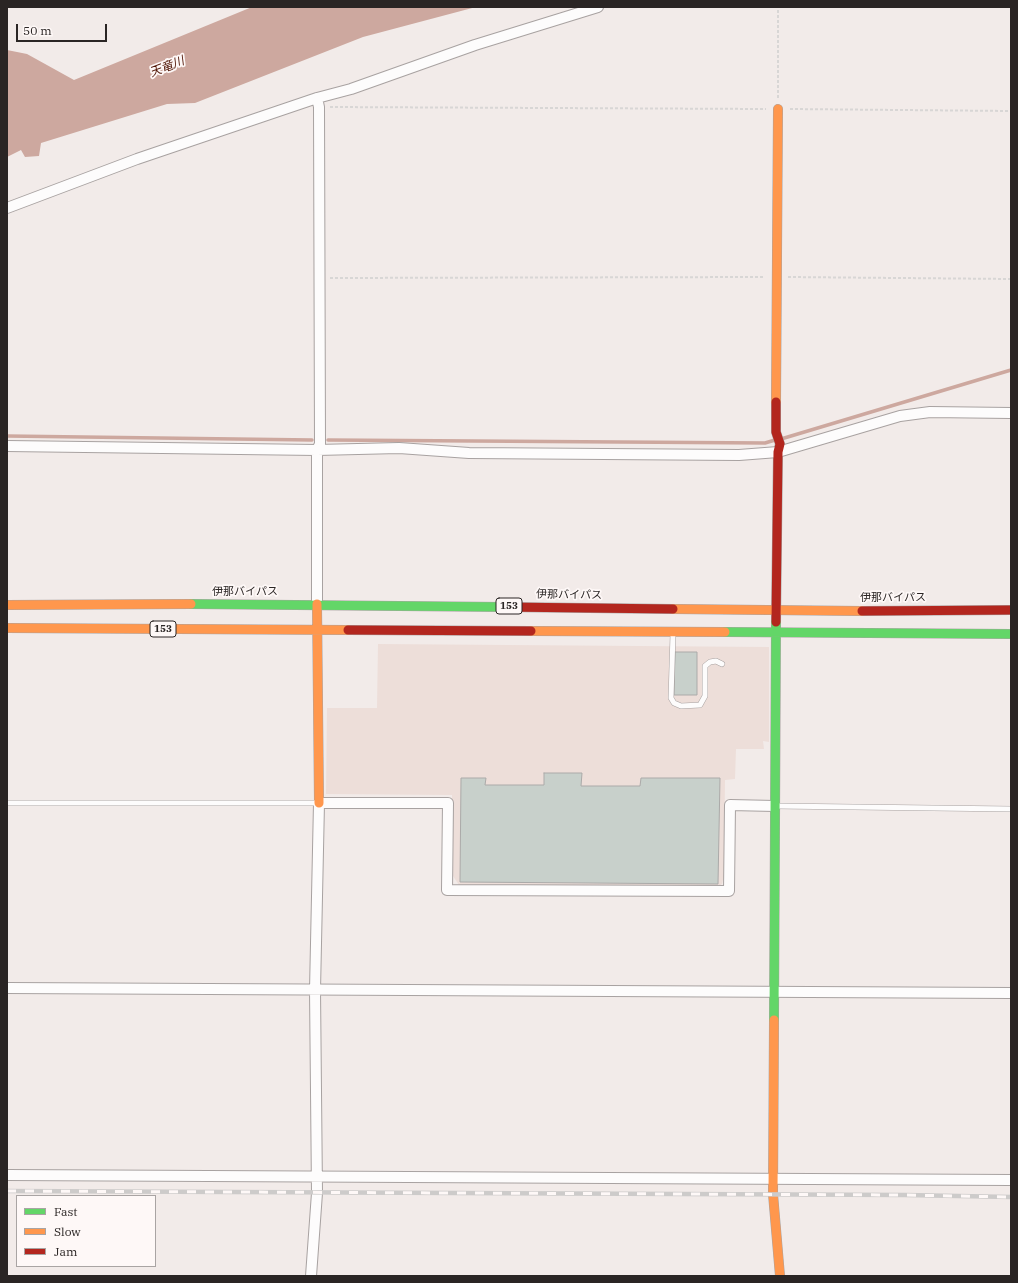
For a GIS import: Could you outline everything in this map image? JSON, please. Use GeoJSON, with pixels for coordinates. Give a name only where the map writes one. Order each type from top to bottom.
{"type":"FeatureCollection","features":[{"type":"Feature","properties":{"kind":"main road"},"geometry":{"type":"LineString","coordinates":[[778,109],[776,432],[779,448],[776,611],[774,1179],[780,1276]]}},
{"type":"Feature","properties":{"kind":"main road"},"geometry":{"type":"LineString","coordinates":[[317,604],[319,803]]}},
{"type":"Feature","properties":{"kind":"main road","name":"伊那バイパス"},"geometry":{"type":"LineString","coordinates":[[7,605],[317,604],[776,611],[1011,610]]}},
{"type":"Feature","properties":{"kind":"main road","name":"153"},"geometry":{"type":"LineString","coordinates":[[7,628],[776,634],[1011,634]]}},
{"type":"Feature","properties":{"kind":"street"},"geometry":{"type":"LineString","coordinates":[[7,208],[138,159],[318,102],[475,45],[598,7]]}},
{"type":"Feature","properties":{"kind":"street"},"geometry":{"type":"LineString","coordinates":[[317,604],[317,450],[320,444],[318,102]]}},
{"type":"Feature","properties":{"kind":"street"},"geometry":{"type":"LineString","coordinates":[[7,446],[317,450],[399,448],[469,453],[739,455],[779,448],[900,416],[930,412],[1011,413]]}},
{"type":"Feature","properties":{"kind":"street"},"geometry":{"type":"LineString","coordinates":[[311,1276],[317,1177],[315,990],[319,803],[448,803],[447,890],[729,891],[730,805],[775,806]]}},
{"type":"Feature","properties":{"kind":"street"},"geometry":{"type":"LineString","coordinates":[[7,988],[1011,993]]}},
{"type":"Feature","properties":{"kind":"street"},"geometry":{"type":"LineString","coordinates":[[7,1175],[1011,1180]]}},
{"type":"Feature","properties":{"kind":"lane"},"geometry":{"type":"LineString","coordinates":[[673,633],[671,698],[674,703],[681,706],[700,705],[705,696],[706,666],[710,662],[716,661],[722,664]]}},
{"type":"Feature","properties":{"kind":"lane"},"geometry":{"type":"LineString","coordinates":[[7,803],[319,803]]}},
{"type":"Feature","properties":{"kind":"lane"},"geometry":{"type":"LineString","coordinates":[[775,806],[1011,809]]}},
{"type":"Feature","properties":{"kind":"path"},"geometry":{"type":"LineString","coordinates":[[778,7],[778,109]]}},
{"type":"Feature","properties":{"kind":"path"},"geometry":{"type":"LineString","coordinates":[[318,102],[1011,111]]}},
{"type":"Feature","properties":{"kind":"path"},"geometry":{"type":"LineString","coordinates":[[319,278],[778,277],[1011,279]]}},
{"type":"Feature","properties":{"kind":"shaded area"},"geometry":{"type":"Polygon","coordinates":[[[378,644],[769,647],[769,742],[763,741],[764,749],[736,749],[735,779],[725,780],[724,876],[722,884],[718,886],[459,885],[453,876],[452,795],[326,794],[327,708],[377,708],[378,644]]]}},
{"type":"Feature","properties":{"kind":"water","name":"天竜川"},"geometry":{"type":"Polygon","coordinates":[[[252,7],[476,7],[363,37],[195,103],[167,104],[41,143],[39,156],[25,157],[21,150],[7,157],[7,50],[27,54],[74,80],[252,7]]]}},
{"type":"Feature","properties":{"kind":"building"},"geometry":{"type":"Polygon","coordinates":[[[675,652],[697,652],[697,695],[674,695],[675,652]]]}},
{"type":"Feature","properties":{"kind":"building"},"geometry":{"type":"Polygon","coordinates":[[[544,773],[582,773],[581,786],[640,786],[641,778],[720,778],[718,884],[460,882],[461,778],[486,778],[485,785],[544,785],[544,773]]]}},
{"type":"Feature","properties":{"kind":"waterway"},"geometry":{"type":"LineString","coordinates":[[781,439],[1011,370]]}},
{"type":"Feature","properties":{"kind":"waterway"},"geometry":{"type":"LineString","coordinates":[[7,436],[312,440]]}},
{"type":"Feature","properties":{"kind":"waterway"},"geometry":{"type":"LineString","coordinates":[[328,440],[765,443],[775,440]]}},
{"type":"Feature","properties":{"kind":"railway"},"geometry":{"type":"LineString","coordinates":[[7,1191],[905,1195],[1011,1197]]}},
{"type":"Feature","properties":{"kind":"traffic: fast"},"geometry":{"type":"LineString","coordinates":[[191,604],[504,607]]}},
{"type":"Feature","properties":{"kind":"traffic: fast"},"geometry":{"type":"LineString","coordinates":[[774,1020],[776,622]]}},
{"type":"Feature","properties":{"kind":"traffic: fast"},"geometry":{"type":"LineString","coordinates":[[725,632],[1011,634]]}},
{"type":"Feature","properties":{"kind":"traffic: slow"},"geometry":{"type":"LineString","coordinates":[[776,402],[778,109]]}},
{"type":"Feature","properties":{"kind":"traffic: slow"},"geometry":{"type":"LineString","coordinates":[[7,605],[191,604]]}},
{"type":"Feature","properties":{"kind":"traffic: slow"},"geometry":{"type":"LineString","coordinates":[[317,604],[319,803]]}},
{"type":"Feature","properties":{"kind":"traffic: slow"},"geometry":{"type":"LineString","coordinates":[[673,609],[862,611]]}},
{"type":"Feature","properties":{"kind":"traffic: slow"},"geometry":{"type":"LineString","coordinates":[[7,628],[348,630]]}},
{"type":"Feature","properties":{"kind":"traffic: slow"},"geometry":{"type":"LineString","coordinates":[[531,631],[725,632]]}},
{"type":"Feature","properties":{"kind":"traffic: slow"},"geometry":{"type":"LineString","coordinates":[[774,1020],[773,1194],[780,1276]]}},
{"type":"Feature","properties":{"kind":"traffic: jam"},"geometry":{"type":"LineString","coordinates":[[776,402],[776,432],[780,444],[778,452],[776,622]]}},
{"type":"Feature","properties":{"kind":"traffic: jam"},"geometry":{"type":"LineString","coordinates":[[504,607],[673,609]]}},
{"type":"Feature","properties":{"kind":"traffic: jam"},"geometry":{"type":"LineString","coordinates":[[862,611],[1011,610]]}},
{"type":"Feature","properties":{"kind":"traffic: jam"},"geometry":{"type":"LineString","coordinates":[[348,630],[531,631]]}}]}
